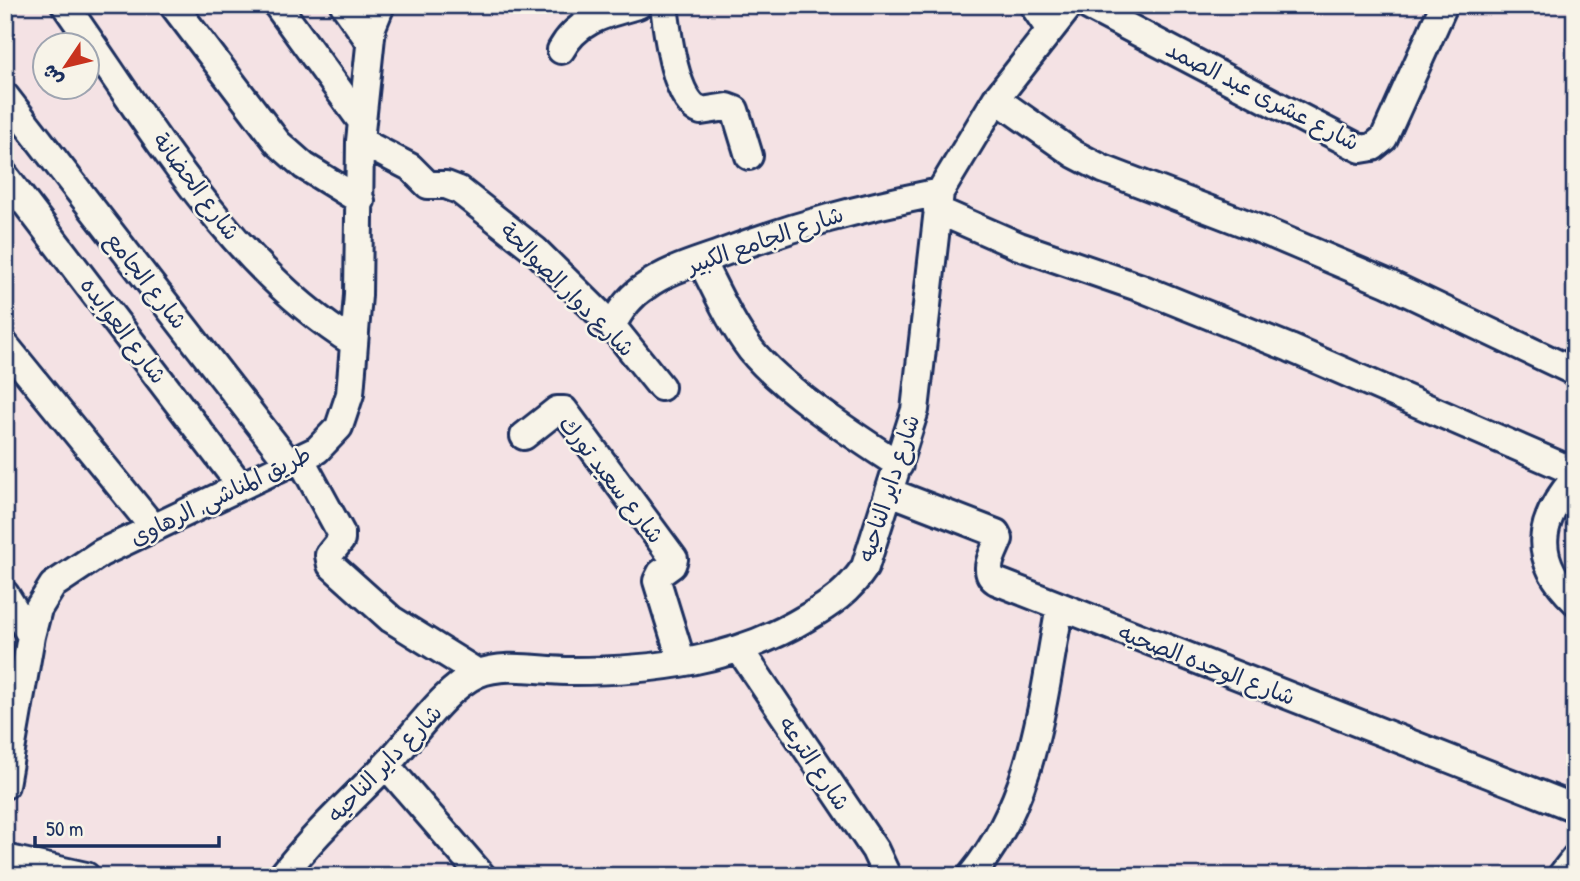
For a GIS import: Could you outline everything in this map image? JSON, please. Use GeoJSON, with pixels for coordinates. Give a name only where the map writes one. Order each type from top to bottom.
{"type":"FeatureCollection","features":[{"type":"Feature","properties":{"kind":"street","name":"شارع الحضانة"},"geometry":{"type":"LineString","coordinates":[[65,5],[198,192],[233,235],[280,288],[318,321],[354,343]]}},
{"type":"Feature","properties":{"kind":"street"},"geometry":{"type":"LineString","coordinates":[[173,5],[278,143],[304,166],[360,201]]}},
{"type":"Feature","properties":{"kind":"street"},"geometry":{"type":"LineString","coordinates":[[277,5],[361,131]]}},
{"type":"Feature","properties":{"kind":"street"},"geometry":{"type":"LineString","coordinates":[[344,5],[370,42]]}},
{"type":"Feature","properties":{"kind":"street","name":"طريق المناشى, الرهاوى"},"geometry":{"type":"LineString","coordinates":[[5,785],[31,636],[38,609],[53,585],[75,568],[153,527],[317,450],[339,427],[351,394],[361,131],[372,27],[381,5]]}},
{"type":"Feature","properties":{"kind":"street"},"geometry":{"type":"LineString","coordinates":[[561,50],[576,29],[586,22],[638,5]]}},
{"type":"Feature","properties":{"kind":"street"},"geometry":{"type":"LineString","coordinates":[[664,5],[676,67],[686,100],[701,111],[727,107],[735,110],[749,156]]}},
{"type":"Feature","properties":{"kind":"street"},"geometry":{"type":"LineString","coordinates":[[1033,5],[1049,30]]}},
{"type":"Feature","properties":{"kind":"street","name":"شارع داير الناحيه"},"geometry":{"type":"LineString","coordinates":[[282,876],[328,821],[386,765],[459,684],[478,673],[497,669],[613,670],[682,662],[740,650],[775,637],[839,598],[854,584],[864,567],[915,410],[939,201],[996,99],[1070,5]]}},
{"type":"Feature","properties":{"kind":"street","name":"شارع عشرى عبد الصمد"},"geometry":{"type":"LineString","coordinates":[[1086,5],[1361,149],[1373,147],[1384,138],[1444,5]]}},
{"type":"Feature","properties":{"kind":"street","name":"شارع الجامع"},"geometry":{"type":"LineString","coordinates":[[5,96],[295,461],[341,533],[340,542],[330,555],[331,565],[391,619],[478,673]]}},
{"type":"Feature","properties":{"kind":"street"},"geometry":{"type":"LineString","coordinates":[[996,99],[1096,166],[1387,284],[1575,372]]}},
{"type":"Feature","properties":{"kind":"street","name":"شارع دوار الصوالحة"},"geometry":{"type":"LineString","coordinates":[[361,131],[410,167],[428,185],[451,186],[493,214],[535,250],[612,326],[662,387]]}},
{"type":"Feature","properties":{"kind":"street","name":"شارع العوايده"},"geometry":{"type":"LineString","coordinates":[[5,176],[241,486]]}},
{"type":"Feature","properties":{"kind":"street"},"geometry":{"type":"LineString","coordinates":[[939,201],[1019,246],[1141,288],[1290,348],[1575,472]]}},
{"type":"Feature","properties":{"kind":"street","name":"شارع الجامع الكبير"},"geometry":{"type":"LineString","coordinates":[[612,326],[626,303],[646,285],[701,261],[816,219],[939,201]]}},
{"type":"Feature","properties":{"kind":"street"},"geometry":{"type":"LineString","coordinates":[[701,261],[749,348],[768,369],[848,432],[899,465]]}},
{"type":"Feature","properties":{"kind":"street"},"geometry":{"type":"LineString","coordinates":[[5,345],[153,527]]}},
{"type":"Feature","properties":{"kind":"street","name":"شارع سعيد تورك"},"geometry":{"type":"LineString","coordinates":[[524,436],[557,410],[564,410],[666,548],[674,564],[659,576],[658,586],[682,662]]}},
{"type":"Feature","properties":{"kind":"street"},"geometry":{"type":"LineString","coordinates":[[1575,478],[1546,517],[1542,539],[1548,564],[1558,584],[1575,601]]}},
{"type":"Feature","properties":{"kind":"street","name":"شارع الوحده الصحيه"},"geometry":{"type":"LineString","coordinates":[[890,492],[994,532],[999,539],[988,568],[990,577],[1575,808]]}},
{"type":"Feature","properties":{"kind":"street"},"geometry":{"type":"LineString","coordinates":[[5,594],[31,636]]}},
{"type":"Feature","properties":{"kind":"street"},"geometry":{"type":"LineString","coordinates":[[971,876],[989,854],[1014,807],[1031,765],[1060,606]]}},
{"type":"Feature","properties":{"kind":"street","name":"شارع الترعه"},"geometry":{"type":"LineString","coordinates":[[740,650],[875,850],[887,876]]}},
{"type":"Feature","properties":{"kind":"street"},"geometry":{"type":"LineString","coordinates":[[386,765],[482,876]]}},
{"type":"Feature","properties":{"kind":"street"},"geometry":{"type":"LineString","coordinates":[[5,858],[86,876]]}},
{"type":"Feature","properties":{"kind":"street"},"geometry":{"type":"LineString","coordinates":[[1561,876],[1575,858]]}}]}
